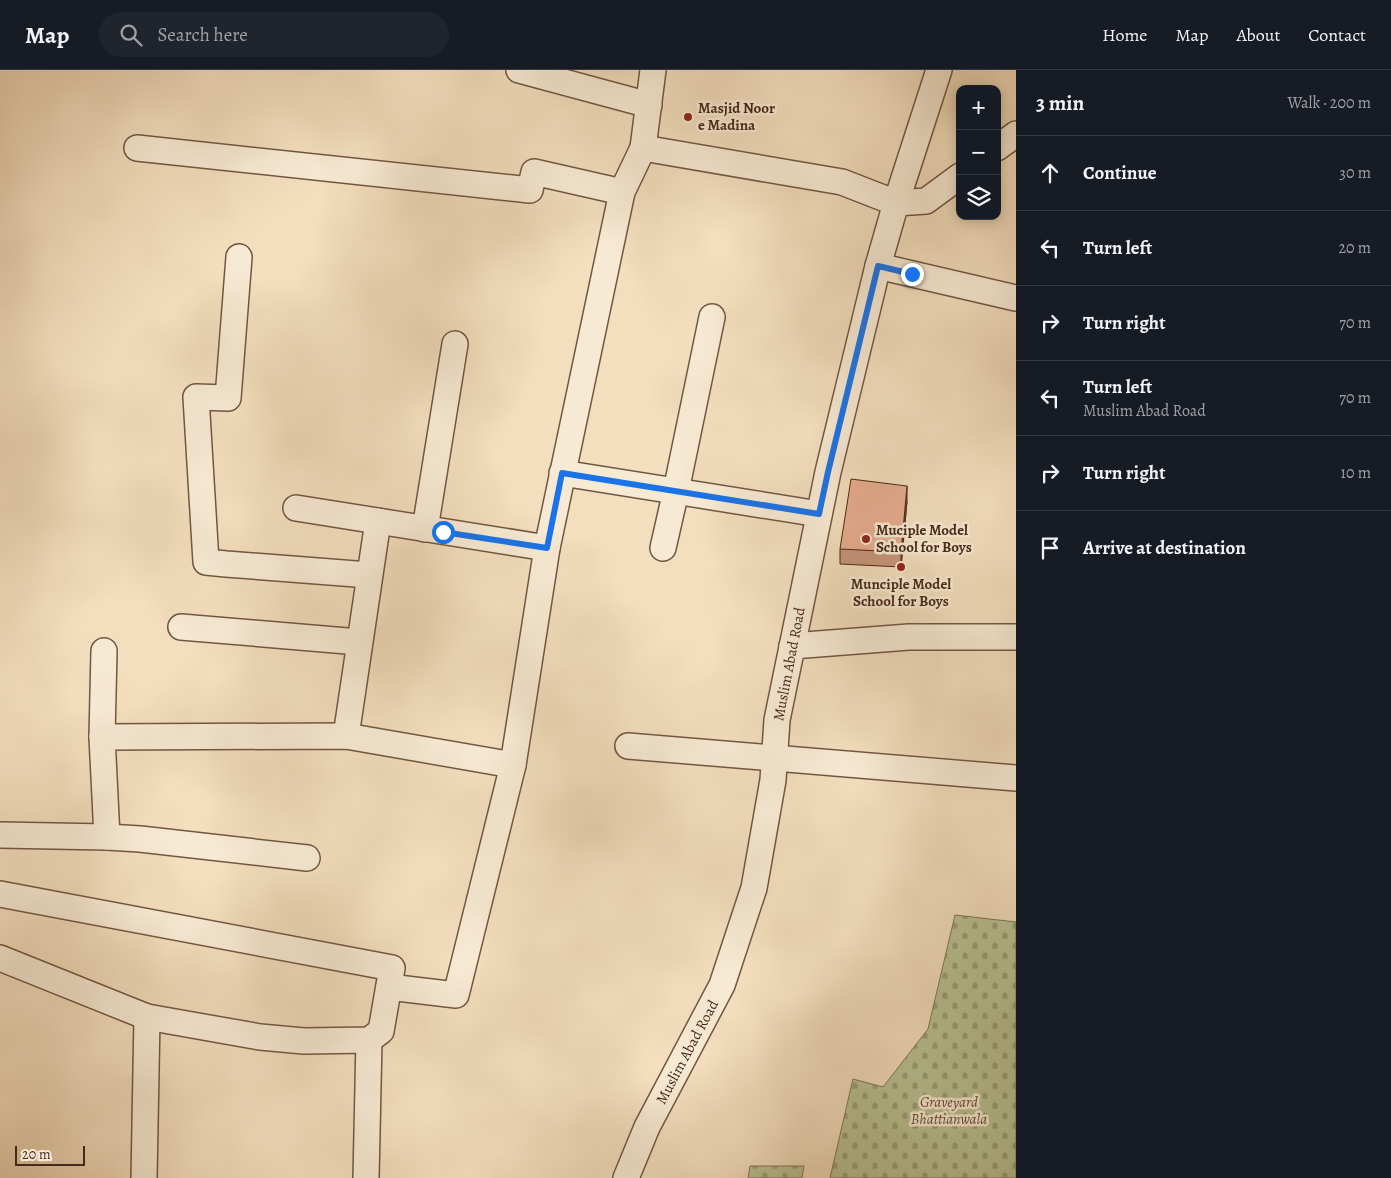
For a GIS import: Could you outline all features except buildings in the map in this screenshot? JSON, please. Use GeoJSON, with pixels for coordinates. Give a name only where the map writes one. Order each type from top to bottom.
{"type":"FeatureCollection","features":[{"type":"Feature","properties":{"kind":"street"},"geometry":{"type":"LineString","coordinates":[[519,70],[649,105]]}},
{"type":"Feature","properties":{"kind":"street"},"geometry":{"type":"LineString","coordinates":[[389,987],[456,995],[513,766],[547,548],[562,473],[622,192],[643,148],[653,70]]}},
{"type":"Feature","properties":{"kind":"street","name":"Muslim Abad Road"},"geometry":{"type":"LineString","coordinates":[[626,1178],[647,1127],[722,985],[754,888],[773,780],[777,720],[828,472],[878,266],[896,203],[939,70]]}},
{"type":"Feature","properties":{"kind":"street"},"geometry":{"type":"LineString","coordinates":[[1001,145],[1016,134]]}},
{"type":"Feature","properties":{"kind":"street"},"geometry":{"type":"LineString","coordinates":[[137,148],[530,190],[534,172],[622,192]]}},
{"type":"Feature","properties":{"kind":"street"},"geometry":{"type":"LineString","coordinates":[[643,148],[842,182],[896,203],[926,201],[956,179]]}},
{"type":"Feature","properties":{"kind":"street"},"geometry":{"type":"LineString","coordinates":[[239,257],[228,398],[196,397],[206,562],[369,575]]}},
{"type":"Feature","properties":{"kind":"street"},"geometry":{"type":"LineString","coordinates":[[878,266],[1016,298]]}},
{"type":"Feature","properties":{"kind":"street"},"geometry":{"type":"LineString","coordinates":[[663,548],[712,317]]}},
{"type":"Feature","properties":{"kind":"street"},"geometry":{"type":"LineString","coordinates":[[425,529],[455,344]]}},
{"type":"Feature","properties":{"kind":"street"},"geometry":{"type":"LineString","coordinates":[[562,473],[819,514]]}},
{"type":"Feature","properties":{"kind":"street"},"geometry":{"type":"LineString","coordinates":[[296,508],[547,548]]}},
{"type":"Feature","properties":{"kind":"street"},"geometry":{"type":"LineString","coordinates":[[346,736],[378,521]]}},
{"type":"Feature","properties":{"kind":"street"},"geometry":{"type":"LineString","coordinates":[[181,627],[359,642]]}},
{"type":"Feature","properties":{"kind":"street"},"geometry":{"type":"LineString","coordinates":[[792,646],[909,637],[1016,637]]}},
{"type":"Feature","properties":{"kind":"street"},"geometry":{"type":"LineString","coordinates":[[104,651],[102,736],[107,837]]}},
{"type":"Feature","properties":{"kind":"street"},"geometry":{"type":"LineString","coordinates":[[102,736],[346,736],[513,766]]}},
{"type":"Feature","properties":{"kind":"street"},"geometry":{"type":"LineString","coordinates":[[628,746],[1016,778]]}},
{"type":"Feature","properties":{"kind":"street"},"geometry":{"type":"LineString","coordinates":[[0,835],[140,839],[307,858]]}},
{"type":"Feature","properties":{"kind":"street"},"geometry":{"type":"LineString","coordinates":[[0,894],[392,968],[381,1030],[369,1040],[304,1041],[260,1037],[147,1017],[0,958]]}},
{"type":"Feature","properties":{"kind":"street"},"geometry":{"type":"LineString","coordinates":[[144,1178],[147,1017]]}},
{"type":"Feature","properties":{"kind":"street"},"geometry":{"type":"LineString","coordinates":[[366,1178],[369,1040]]}},
{"type":"Feature","properties":{"kind":"green space","name":"Graveyard Bhattianwala"},"geometry":{"type":"Polygon","coordinates":[[[955,915],[1016,922],[1016,1178],[830,1178],[853,1079],[883,1087],[928,1029],[955,915]]]}},
{"type":"Feature","properties":{"kind":"green space"},"geometry":{"type":"Polygon","coordinates":[[[750,1166],[804,1166],[802,1178],[748,1178],[750,1166]]]}},
{"type":"Feature","properties":{"kind":"place","name":"Masjid Noor e Madina"},"geometry":{"type":"Point","coordinates":[688,117]}},
{"type":"Feature","properties":{"kind":"place","name":"Muciple Model School for Boys"},"geometry":{"type":"Point","coordinates":[866,539]}},
{"type":"Feature","properties":{"kind":"place","name":"Munciple Model School for Boys"},"geometry":{"type":"Point","coordinates":[901,567]}},
{"type":"Feature","properties":{"kind":"route"},"geometry":{"type":"LineString","coordinates":[[443,532],[547,548],[562,473],[819,514],[878,266],[912,274]]}}]}
